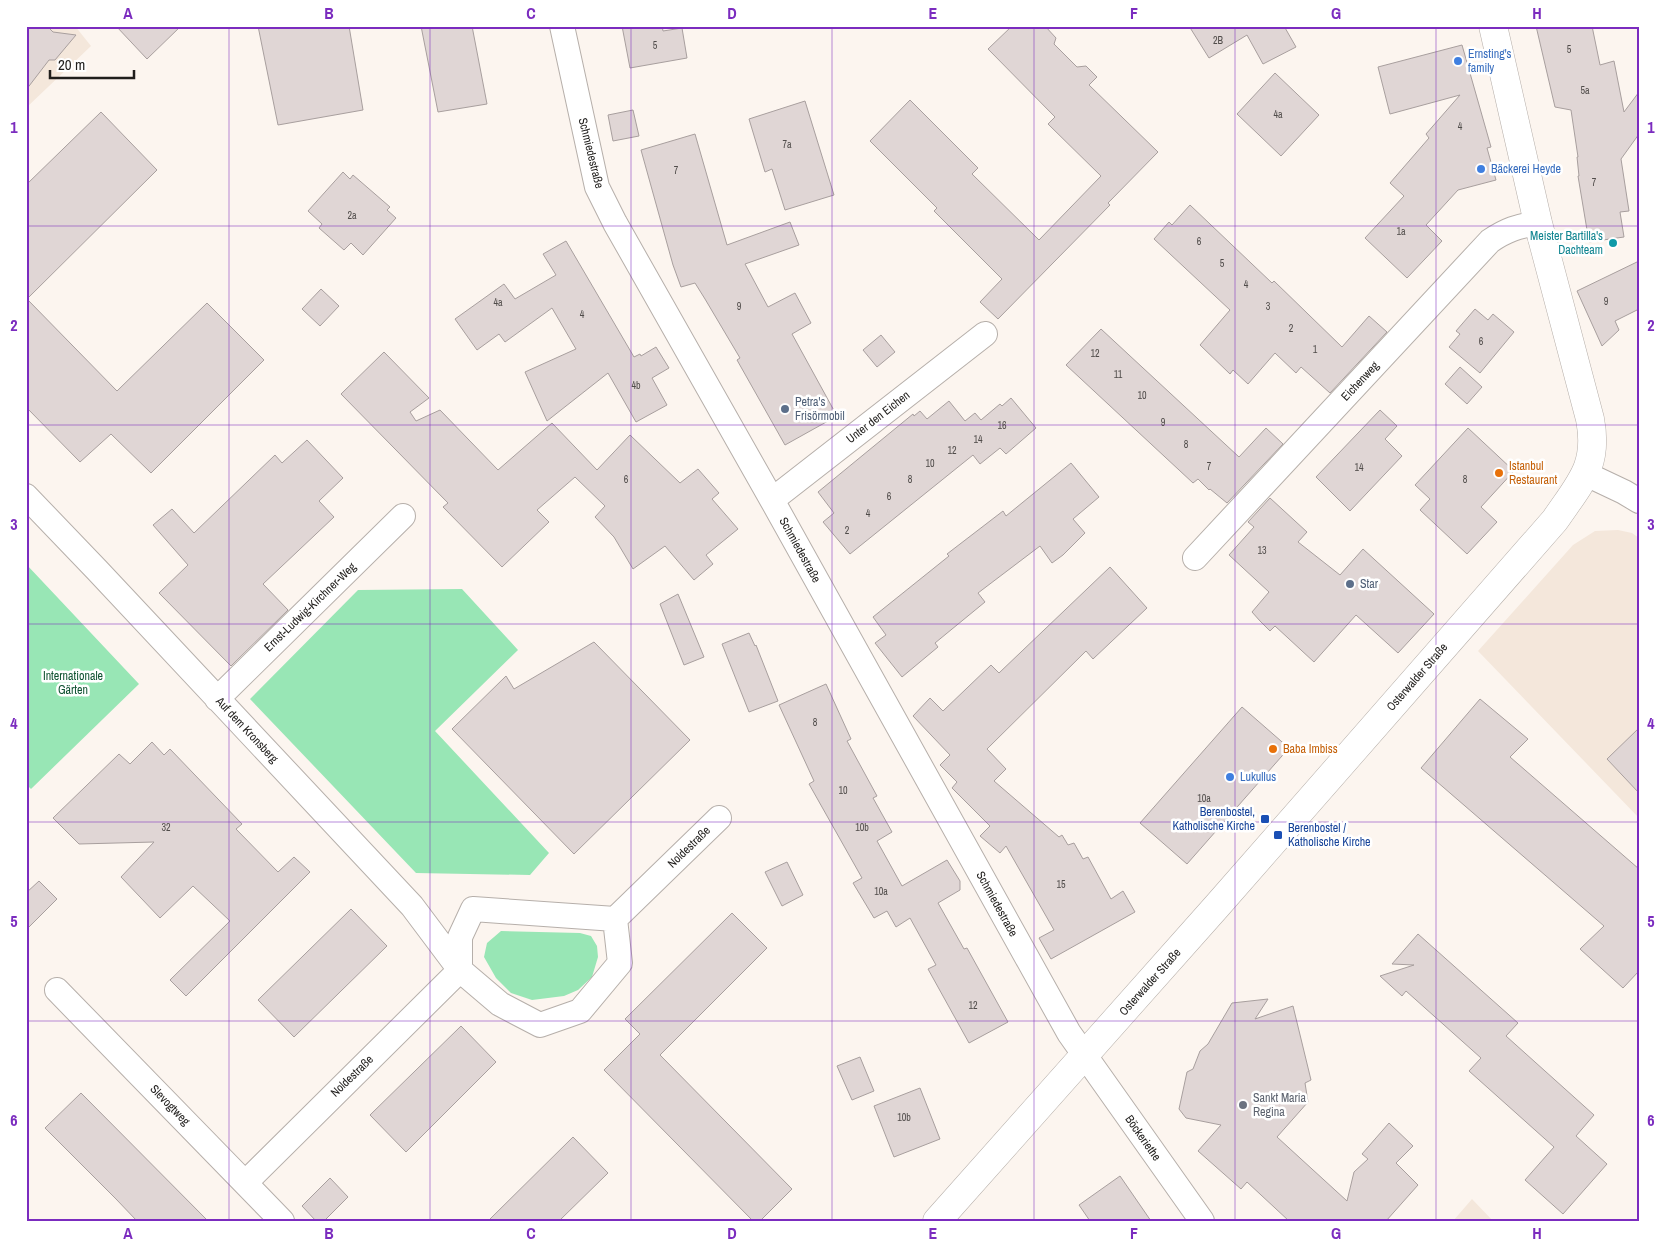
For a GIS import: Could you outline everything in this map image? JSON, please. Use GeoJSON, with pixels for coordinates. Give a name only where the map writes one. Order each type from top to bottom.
{"type":"FeatureCollection","features":[{"type":"Feature","properties":{"kind":"street","name":"Schmiedestraße"},"geometry":{"type":"LineString","coordinates":[[562,26],[597,187],[615,223],[772,500],[1069,1033],[1084,1055]]}},
{"type":"Feature","properties":{"kind":"street","name":"Osterwalder Straße"},"geometry":{"type":"LineString","coordinates":[[936,1221],[1554,520],[1586,474],[1593,436],[1590,419],[1538,223],[1493,26]]}},
{"type":"Feature","properties":{"kind":"street","name":"Eichenweg"},"geometry":{"type":"LineString","coordinates":[[1195,558],[1490,242],[1504,231],[1538,223]]}},
{"type":"Feature","properties":{"kind":"street","name":"Unter den Eichen"},"geometry":{"type":"LineString","coordinates":[[772,500],[985,334]]}},
{"type":"Feature","properties":{"kind":"street"},"geometry":{"type":"LineString","coordinates":[[1586,474],[1639,501]]}},
{"type":"Feature","properties":{"kind":"street","name":"Auf dem Kronsberg"},"geometry":{"type":"LineString","coordinates":[[26,496],[412,906],[460,970]]}},
{"type":"Feature","properties":{"kind":"street","name":"Ernst-Ludwig-Kirchner-Weg"},"geometry":{"type":"LineString","coordinates":[[217,698],[403,516]]}},
{"type":"Feature","properties":{"kind":"street","name":"Noldestraße"},"geometry":{"type":"LineString","coordinates":[[615,919],[720,818]]}},
{"type":"Feature","properties":{"kind":"street"},"geometry":{"type":"LineString","coordinates":[[473,909],[615,919],[620,963],[580,1011],[540,1026],[500,1004],[460,970],[460,937],[473,909]]}},
{"type":"Feature","properties":{"kind":"street","name":"Noldestraße"},"geometry":{"type":"LineString","coordinates":[[245,1183],[460,970]]}},
{"type":"Feature","properties":{"kind":"street","name":"Slevogtweg"},"geometry":{"type":"LineString","coordinates":[[57,990],[282,1221]]}},
{"type":"Feature","properties":{"kind":"street","name":"Böckeriethe"},"geometry":{"type":"LineString","coordinates":[[1084,1055],[1202,1221]]}},
{"type":"Feature","properties":{"kind":"shaded area"},"geometry":{"type":"Polygon","coordinates":[[[26,26],[75,26],[91,46],[26,108],[26,26]]]}},
{"type":"Feature","properties":{"kind":"shaded area"},"geometry":{"type":"Polygon","coordinates":[[[1618,530],[1632,533],[1639,538],[1639,818],[1478,651],[1573,545],[1595,531],[1618,530]]]}},
{"type":"Feature","properties":{"kind":"shaded area"},"geometry":{"type":"Polygon","coordinates":[[[1472,1199],[1493,1221],[1453,1221],[1472,1199]]]}},
{"type":"Feature","properties":{"kind":"green space","name":"Internationale Gärten"},"geometry":{"type":"Polygon","coordinates":[[[26,564],[139,684],[31,789],[26,784],[26,564]]]}},
{"type":"Feature","properties":{"kind":"green space"},"geometry":{"type":"Polygon","coordinates":[[[462,589],[518,650],[435,731],[549,853],[530,875],[416,873],[250,699],[358,590],[462,589]]]}},
{"type":"Feature","properties":{"kind":"green space"},"geometry":{"type":"Polygon","coordinates":[[[501,931],[580,933],[591,936],[597,946],[598,957],[592,977],[578,990],[564,996],[532,1000],[511,993],[496,978],[484,957],[487,943],[501,931]]]}},
{"type":"Feature","properties":{"kind":"building"},"geometry":{"type":"Polygon","coordinates":[[[26,26],[47,26],[53,32],[76,35],[55,60],[49,60],[26,90],[26,26]]]}},
{"type":"Feature","properties":{"kind":"building"},"geometry":{"type":"Polygon","coordinates":[[[116,26],[181,26],[147,59],[116,26]]]}},
{"type":"Feature","properties":{"kind":"building"},"geometry":{"type":"Polygon","coordinates":[[[258,26],[349,26],[363,110],[278,125],[258,26]]]}},
{"type":"Feature","properties":{"kind":"building"},"geometry":{"type":"Polygon","coordinates":[[[421,26],[472,26],[487,104],[438,112],[421,26]]]}},
{"type":"Feature","properties":{"kind":"building"},"geometry":{"type":"Polygon","coordinates":[[[622,26],[662,26],[663,31],[682,28],[687,58],[630,68],[622,26]]]}},
{"type":"Feature","properties":{"kind":"building"},"geometry":{"type":"Polygon","coordinates":[[[1012,26],[1045,26],[1056,38],[1054,44],[1077,67],[1086,66],[1097,77],[1089,85],[1158,152],[1108,203],[1110,205],[998,319],[980,302],[1002,279],[934,211],[937,208],[870,141],[910,100],[978,168],[972,174],[1039,240],[1101,176],[1048,124],[1055,117],[988,49],[1012,26]]]}},
{"type":"Feature","properties":{"kind":"building"},"geometry":{"type":"Polygon","coordinates":[[[1189,26],[1284,26],[1296,47],[1263,64],[1247,35],[1209,58],[1189,26]]]}},
{"type":"Feature","properties":{"kind":"building"},"geometry":{"type":"Polygon","coordinates":[[[1536,26],[1592,26],[1600,65],[1614,61],[1624,112],[1639,92],[1639,134],[1621,159],[1629,211],[1620,212],[1624,237],[1589,242],[1578,176],[1578,157],[1571,110],[1555,107],[1536,26]]]}},
{"type":"Feature","properties":{"kind":"building"},"geometry":{"type":"Polygon","coordinates":[[[1462,45],[1491,147],[1487,148],[1496,180],[1458,190],[1426,225],[1442,241],[1407,278],[1365,238],[1404,196],[1390,183],[1429,138],[1426,134],[1460,95],[1390,114],[1378,67],[1462,45]]]}},
{"type":"Feature","properties":{"kind":"building"},"geometry":{"type":"Polygon","coordinates":[[[1275,73],[1319,115],[1281,156],[1237,114],[1275,73]]]}},
{"type":"Feature","properties":{"kind":"building"},"geometry":{"type":"Polygon","coordinates":[[[805,101],[834,195],[785,210],[772,169],[765,172],[749,119],[805,101]]]}},
{"type":"Feature","properties":{"kind":"building"},"geometry":{"type":"Polygon","coordinates":[[[633,110],[639,136],[613,141],[608,115],[633,110]]]}},
{"type":"Feature","properties":{"kind":"building"},"geometry":{"type":"Polygon","coordinates":[[[101,112],[157,170],[27,299],[117,391],[207,303],[264,360],[151,473],[111,434],[80,462],[26,407],[26,185],[101,112]]]}},
{"type":"Feature","properties":{"kind":"building"},"geometry":{"type":"Polygon","coordinates":[[[695,134],[727,245],[790,222],[799,245],[745,264],[768,307],[795,293],[811,323],[792,334],[837,416],[785,445],[737,360],[740,358],[705,299],[695,283],[681,287],[673,265],[641,150],[695,134]]]}},
{"type":"Feature","properties":{"kind":"building"},"geometry":{"type":"Polygon","coordinates":[[[343,172],[350,179],[353,175],[390,207],[387,210],[396,218],[363,255],[351,243],[344,250],[319,228],[322,224],[308,211],[343,172]]]}},
{"type":"Feature","properties":{"kind":"building"},"geometry":{"type":"Polygon","coordinates":[[[1190,205],[1272,283],[1274,281],[1342,347],[1369,316],[1387,332],[1330,393],[1301,367],[1296,373],[1275,353],[1248,384],[1233,370],[1230,374],[1200,345],[1230,310],[1154,239],[1169,222],[1172,225],[1190,205]]]}},
{"type":"Feature","properties":{"kind":"building"},"geometry":{"type":"Polygon","coordinates":[[[566,241],[634,357],[640,354],[641,356],[656,347],[669,368],[652,378],[667,405],[636,422],[608,373],[547,421],[525,372],[576,349],[552,308],[505,342],[499,334],[477,350],[455,319],[504,284],[515,299],[556,275],[543,254],[566,241]]]}},
{"type":"Feature","properties":{"kind":"building"},"geometry":{"type":"Polygon","coordinates":[[[1639,261],[1639,309],[1615,321],[1619,330],[1602,346],[1577,291],[1639,261]]]}},
{"type":"Feature","properties":{"kind":"building"},"geometry":{"type":"Polygon","coordinates":[[[321,289],[339,306],[320,326],[302,309],[321,289]]]}},
{"type":"Feature","properties":{"kind":"building"},"geometry":{"type":"Polygon","coordinates":[[[1475,309],[1488,320],[1493,314],[1514,332],[1480,373],[1449,347],[1460,334],[1456,331],[1475,309]]]}},
{"type":"Feature","properties":{"kind":"building"},"geometry":{"type":"Polygon","coordinates":[[[1101,329],[1239,457],[1266,428],[1283,444],[1227,503],[1198,479],[1193,483],[1066,365],[1101,329]]]}},
{"type":"Feature","properties":{"kind":"building"},"geometry":{"type":"Polygon","coordinates":[[[881,335],[895,352],[877,367],[863,350],[881,335]]]}},
{"type":"Feature","properties":{"kind":"building"},"geometry":{"type":"Polygon","coordinates":[[[384,352],[429,398],[410,412],[416,421],[440,410],[498,470],[552,423],[597,470],[630,435],[680,483],[698,469],[719,493],[712,499],[738,529],[706,555],[713,564],[694,580],[665,546],[633,569],[614,537],[595,517],[605,506],[575,477],[537,510],[549,522],[502,567],[443,507],[448,503],[341,394],[384,352]]]}},
{"type":"Feature","properties":{"kind":"building"},"geometry":{"type":"Polygon","coordinates":[[[1460,367],[1482,387],[1467,404],[1445,384],[1460,367]]]}},
{"type":"Feature","properties":{"kind":"building"},"geometry":{"type":"Polygon","coordinates":[[[1011,398],[1036,428],[1006,454],[1000,448],[980,464],[973,455],[850,554],[823,522],[834,513],[818,492],[913,414],[914,416],[920,411],[927,419],[949,401],[965,421],[975,413],[981,420],[1000,404],[1002,406],[1011,398]]]}},
{"type":"Feature","properties":{"kind":"building"},"geometry":{"type":"Polygon","coordinates":[[[1380,410],[1397,426],[1385,439],[1402,456],[1350,511],[1316,477],[1380,410]]]}},
{"type":"Feature","properties":{"kind":"building"},"geometry":{"type":"Polygon","coordinates":[[[1468,428],[1514,471],[1481,507],[1497,522],[1467,554],[1420,510],[1430,499],[1415,485],[1468,428]]]}},
{"type":"Feature","properties":{"kind":"building"},"geometry":{"type":"Polygon","coordinates":[[[307,440],[343,478],[319,501],[334,517],[263,584],[288,610],[231,666],[159,593],[188,565],[153,525],[172,509],[194,533],[275,455],[282,463],[307,440]]]}},
{"type":"Feature","properties":{"kind":"building"},"geometry":{"type":"Polygon","coordinates":[[[1071,463],[1099,497],[1073,519],[1085,533],[1052,563],[1040,546],[978,593],[985,602],[935,643],[938,647],[902,677],[875,643],[886,635],[873,617],[949,556],[947,554],[1003,511],[1006,516],[1071,463]]]}},
{"type":"Feature","properties":{"kind":"building"},"geometry":{"type":"Polygon","coordinates":[[[1270,498],[1307,532],[1298,542],[1340,575],[1363,549],[1434,614],[1398,653],[1356,615],[1314,662],[1275,626],[1270,631],[1252,612],[1269,592],[1229,555],[1254,527],[1248,522],[1270,498]]]}},
{"type":"Feature","properties":{"kind":"building"},"geometry":{"type":"Polygon","coordinates":[[[1110,567],[1147,608],[1093,659],[1086,651],[987,749],[1006,769],[994,781],[1059,837],[1062,835],[1068,845],[1074,843],[1083,859],[1088,857],[1111,899],[1123,891],[1135,912],[1051,959],[1039,938],[1054,930],[1006,846],[1000,853],[980,836],[990,826],[952,788],[957,782],[940,765],[950,755],[913,716],[930,698],[943,711],[991,665],[999,673],[1110,567]]]}},
{"type":"Feature","properties":{"kind":"building"},"geometry":{"type":"Polygon","coordinates":[[[678,594],[704,657],[684,665],[660,604],[678,594]]]}},
{"type":"Feature","properties":{"kind":"building"},"geometry":{"type":"Polygon","coordinates":[[[749,633],[756,645],[778,701],[749,712],[722,644],[749,633]]]}},
{"type":"Feature","properties":{"kind":"building"},"geometry":{"type":"Polygon","coordinates":[[[594,642],[690,740],[574,854],[452,729],[506,676],[514,689],[594,642]]]}},
{"type":"Feature","properties":{"kind":"building"},"geometry":{"type":"Polygon","coordinates":[[[826,684],[851,739],[847,741],[877,796],[873,798],[892,832],[877,841],[902,886],[947,860],[960,881],[960,890],[938,903],[964,949],[967,948],[1008,1022],[969,1043],[928,969],[936,965],[910,918],[896,927],[887,911],[874,918],[853,883],[862,878],[809,784],[814,781],[779,705],[826,684]]]}},
{"type":"Feature","properties":{"kind":"building"},"geometry":{"type":"Polygon","coordinates":[[[1480,699],[1528,739],[1510,757],[1639,869],[1639,971],[1623,988],[1580,949],[1604,926],[1421,768],[1480,699]]]}},
{"type":"Feature","properties":{"kind":"building"},"geometry":{"type":"Polygon","coordinates":[[[1242,707],[1289,748],[1187,864],[1140,823],[1242,707]]]}},
{"type":"Feature","properties":{"kind":"building"},"geometry":{"type":"Polygon","coordinates":[[[1639,728],[1639,793],[1607,759],[1639,728]]]}},
{"type":"Feature","properties":{"kind":"building"},"geometry":{"type":"Polygon","coordinates":[[[152,742],[164,755],[170,749],[242,824],[236,829],[278,872],[294,857],[310,872],[186,996],[170,980],[230,921],[193,886],[160,918],[121,877],[154,842],[79,844],[53,818],[119,754],[130,764],[152,742]]]}},
{"type":"Feature","properties":{"kind":"building"},"geometry":{"type":"Polygon","coordinates":[[[787,862],[803,895],[782,906],[765,872],[787,862]]]}},
{"type":"Feature","properties":{"kind":"building"},"geometry":{"type":"Polygon","coordinates":[[[39,881],[57,899],[26,930],[26,893],[39,881]]]}},
{"type":"Feature","properties":{"kind":"building"},"geometry":{"type":"Polygon","coordinates":[[[351,909],[387,946],[294,1037],[258,1000],[351,909]]]}},
{"type":"Feature","properties":{"kind":"building"},"geometry":{"type":"Polygon","coordinates":[[[732,913],[767,948],[660,1055],[792,1189],[760,1221],[753,1221],[604,1070],[640,1034],[625,1019],[732,913]]]}},
{"type":"Feature","properties":{"kind":"building"},"geometry":{"type":"Polygon","coordinates":[[[1418,934],[1518,1023],[1506,1036],[1594,1115],[1576,1136],[1607,1164],[1563,1214],[1525,1180],[1554,1147],[1469,1071],[1481,1058],[1406,991],[1402,996],[1380,976],[1414,965],[1392,964],[1418,934]]]}},
{"type":"Feature","properties":{"kind":"building","name":"Sankt Maria Regina"},"geometry":{"type":"Polygon","coordinates":[[[1268,999],[1255,1019],[1293,1006],[1311,1080],[1305,1083],[1308,1102],[1277,1137],[1347,1201],[1354,1172],[1368,1159],[1362,1154],[1389,1123],[1413,1146],[1396,1163],[1418,1185],[1386,1221],[1289,1221],[1247,1182],[1241,1189],[1198,1151],[1221,1125],[1186,1118],[1179,1109],[1187,1072],[1193,1069],[1200,1051],[1208,1044],[1232,1003],[1268,999]]]}},
{"type":"Feature","properties":{"kind":"building"},"geometry":{"type":"Polygon","coordinates":[[[461,1026],[496,1062],[406,1152],[370,1115],[461,1026]]]}},
{"type":"Feature","properties":{"kind":"building"},"geometry":{"type":"Polygon","coordinates":[[[860,1057],[874,1091],[852,1100],[837,1066],[860,1057]]]}},
{"type":"Feature","properties":{"kind":"building"},"geometry":{"type":"Polygon","coordinates":[[[920,1088],[940,1139],[894,1157],[874,1106],[920,1088]]]}},
{"type":"Feature","properties":{"kind":"building"},"geometry":{"type":"Polygon","coordinates":[[[81,1093],[208,1221],[137,1221],[45,1128],[81,1093]]]}},
{"type":"Feature","properties":{"kind":"building"},"geometry":{"type":"Polygon","coordinates":[[[573,1137],[608,1173],[559,1221],[488,1221],[573,1137]]]}},
{"type":"Feature","properties":{"kind":"building"},"geometry":{"type":"Polygon","coordinates":[[[1120,1176],[1151,1221],[1090,1221],[1079,1205],[1120,1176]]]}},
{"type":"Feature","properties":{"kind":"building"},"geometry":{"type":"Polygon","coordinates":[[[330,1178],[348,1197],[324,1221],[316,1221],[302,1206],[330,1178]]]}},
{"type":"Feature","properties":{"kind":"place","name":"Ernsting's family"},"geometry":{"type":"Point","coordinates":[1458,61]}},
{"type":"Feature","properties":{"kind":"place","name":"Bäckerei Heyde"},"geometry":{"type":"Point","coordinates":[1481,169]}},
{"type":"Feature","properties":{"kind":"place","name":"Meister Bartilla's Dachteam"},"geometry":{"type":"Point","coordinates":[1613,243]}},
{"type":"Feature","properties":{"kind":"place","name":"Petra's Frisörmobil"},"geometry":{"type":"Point","coordinates":[785,409]}},
{"type":"Feature","properties":{"kind":"place","name":"Istanbul Restaurant"},"geometry":{"type":"Point","coordinates":[1499,473]}},
{"type":"Feature","properties":{"kind":"place","name":"Star"},"geometry":{"type":"Point","coordinates":[1350,584]}},
{"type":"Feature","properties":{"kind":"place","name":"Baba Imbiss"},"geometry":{"type":"Point","coordinates":[1273,749]}},
{"type":"Feature","properties":{"kind":"place","name":"Lukullus"},"geometry":{"type":"Point","coordinates":[1230,777]}},
{"type":"Feature","properties":{"kind":"place","name":"Berenbostel, Katholische Kirche"},"geometry":{"type":"Point","coordinates":[1265,819]}},
{"type":"Feature","properties":{"kind":"place","name":"Berenbostel / Katholische Kirche"},"geometry":{"type":"Point","coordinates":[1278,835]}},
{"type":"Feature","properties":{"kind":"place","name":"Sankt Maria Regina"},"geometry":{"type":"Point","coordinates":[1243,1105]}}]}
